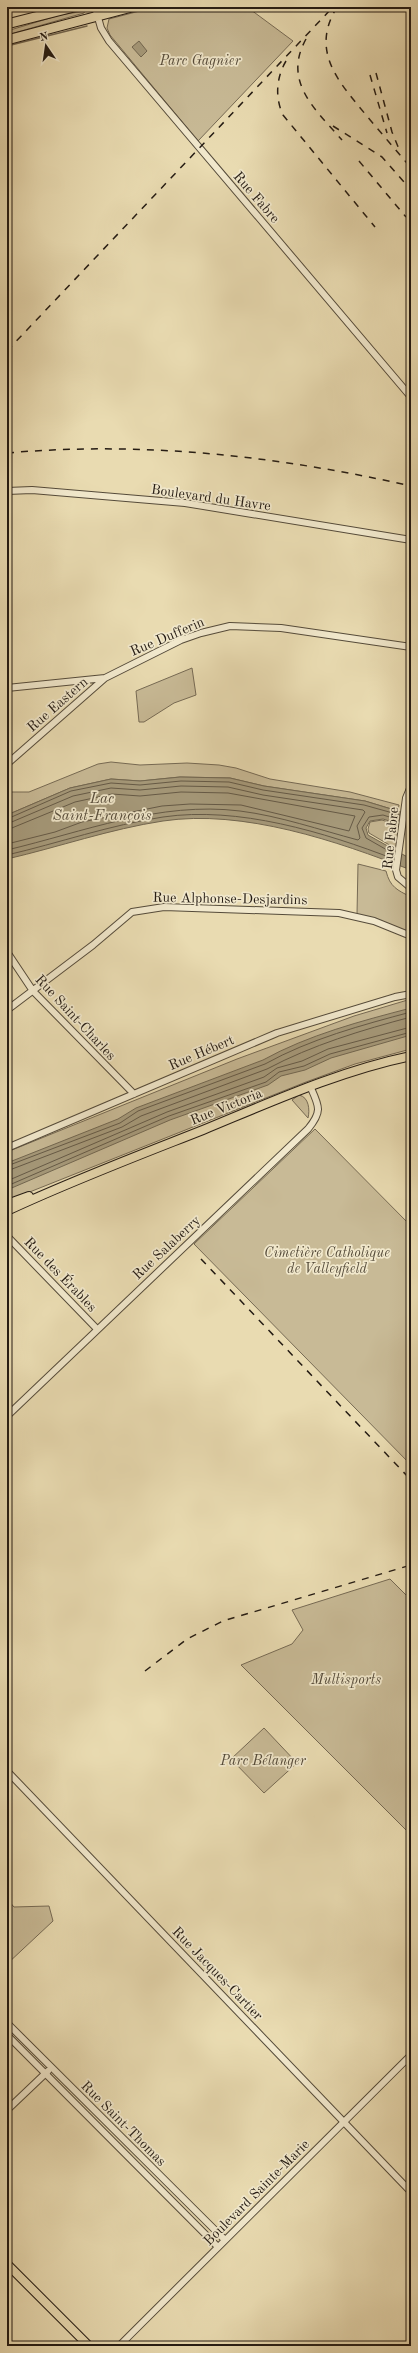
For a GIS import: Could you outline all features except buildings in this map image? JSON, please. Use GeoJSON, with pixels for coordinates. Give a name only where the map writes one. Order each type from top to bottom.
{"type":"FeatureCollection","features":[{"type":"Feature","properties":{"kind":"highway"},"geometry":{"type":"LineString","coordinates":[[7,24],[74,7]]}},
{"type":"Feature","properties":{"kind":"highway"},"geometry":{"type":"LineString","coordinates":[[7,40],[96,12],[132,7]]}},
{"type":"Feature","properties":{"kind":"main road","name":"Rue Victoria"},"geometry":{"type":"LineString","coordinates":[[7,1211],[53,1190],[310,1086],[363,1067],[411,1056]]}},
{"type":"Feature","properties":{"kind":"main road","name":"Rue Victoria"},"geometry":{"type":"LineString","coordinates":[[7,1204],[37,1193],[53,1190]]}},
{"type":"Feature","properties":{"kind":"main road"},"geometry":{"type":"LineString","coordinates":[[7,2264],[88,2346]]}},
{"type":"Feature","properties":{"kind":"street","name":"Rue Fabre"},"geometry":{"type":"LineString","coordinates":[[96,12],[101,28],[109,41],[411,397]]}},
{"type":"Feature","properties":{"kind":"street","name":"Boulevard du Havre"},"geometry":{"type":"LineString","coordinates":[[7,491],[32,490],[185,503],[411,540]]}},
{"type":"Feature","properties":{"kind":"street","name":"Rue Dufferin"},"geometry":{"type":"LineString","coordinates":[[7,688],[105,678],[200,632],[230,626],[280,628],[411,647]]}},
{"type":"Feature","properties":{"kind":"street","name":"Rue Eastern"},"geometry":{"type":"LineString","coordinates":[[7,764],[105,678]]}},
{"type":"Feature","properties":{"kind":"street","name":"Rue Fabre"},"geometry":{"type":"LineString","coordinates":[[411,786],[404,810],[396,870],[398,877],[411,888]]}},
{"type":"Feature","properties":{"kind":"street","name":"Rue Alphonse-Desjardins"},"geometry":{"type":"LineString","coordinates":[[7,1010],[34,991],[132,912],[153,907],[339,913],[374,921],[411,936]]}},
{"type":"Feature","properties":{"kind":"street","name":"Rue Saint-Charles"},"geometry":{"type":"LineString","coordinates":[[7,952],[34,991],[134,1094]]}},
{"type":"Feature","properties":{"kind":"street","name":"Rue Hébert"},"geometry":{"type":"LineString","coordinates":[[7,1148],[277,1033],[396,996],[411,994]]}},
{"type":"Feature","properties":{"kind":"street","name":"Rue Salaberry"},"geometry":{"type":"LineString","coordinates":[[7,1416],[96,1329],[308,1129],[318,1114],[317,1103],[310,1086]]}},
{"type":"Feature","properties":{"kind":"street","name":"Rue des Érables"},"geometry":{"type":"LineString","coordinates":[[7,1236],[96,1329]]}},
{"type":"Feature","properties":{"kind":"street","name":"Rue Jacques-Cartier"},"geometry":{"type":"LineString","coordinates":[[7,1771],[411,2192]]}},
{"type":"Feature","properties":{"kind":"street","name":"Rue Saint-Thomas"},"geometry":{"type":"LineString","coordinates":[[7,2022],[225,2240]]}},
{"type":"Feature","properties":{"kind":"street","name":"Rue Saint-Thomas"},"geometry":{"type":"LineString","coordinates":[[7,2035],[218,2247]]}},
{"type":"Feature","properties":{"kind":"street","name":"Boulevard Sainte-Marie"},"geometry":{"type":"LineString","coordinates":[[119,2346],[411,2055]]}},
{"type":"Feature","properties":{"kind":"street"},"geometry":{"type":"LineString","coordinates":[[7,2110],[51,2067]]}},
{"type":"Feature","properties":{"kind":"green space","name":"Parc Gagnier"},"geometry":{"type":"Polygon","coordinates":[[[155,7],[247,7],[293,41],[198,141],[110,35],[107,28],[109,19],[155,7]]]}},
{"type":"Feature","properties":{"kind":"green space"},"geometry":{"type":"Polygon","coordinates":[[[85,11],[84,13],[7,35],[7,31],[60,15],[85,11]]]}},
{"type":"Feature","properties":{"kind":"green space"},"geometry":{"type":"Polygon","coordinates":[[[192,668],[196,695],[174,703],[144,722],[139,722],[136,691],[192,668]]]}},
{"type":"Feature","properties":{"kind":"green space"},"geometry":{"type":"Polygon","coordinates":[[[111,762],[140,765],[187,763],[219,765],[236,768],[270,779],[350,792],[399,805],[398,811],[365,801],[264,786],[230,778],[180,777],[140,781],[111,779],[70,788],[7,815],[7,792],[29,792],[98,764],[111,762]]]}},
{"type":"Feature","properties":{"kind":"green space"},"geometry":{"type":"Polygon","coordinates":[[[382,820],[401,826],[398,850],[369,833],[368,829],[370,822],[382,820]]]}},
{"type":"Feature","properties":{"kind":"green space"},"geometry":{"type":"Polygon","coordinates":[[[358,864],[386,871],[392,884],[411,897],[411,934],[357,914],[358,864]]]}},
{"type":"Feature","properties":{"kind":"green space"},"geometry":{"type":"Polygon","coordinates":[[[411,999],[411,1049],[355,1064],[306,1082],[7,1201],[7,1152],[237,1059],[354,1016],[411,999]]]}},
{"type":"Feature","properties":{"kind":"green space"},"geometry":{"type":"Polygon","coordinates":[[[299,1095],[307,1101],[309,1108],[308,1118],[292,1100],[299,1095]]]}},
{"type":"Feature","properties":{"kind":"green space","name":"Cimetière Catholique de Valleyfield"},"geometry":{"type":"Polygon","coordinates":[[[315,1129],[411,1226],[411,1465],[194,1244],[315,1129]]]}},
{"type":"Feature","properties":{"kind":"green space","name":"Multisports"},"geometry":{"type":"Polygon","coordinates":[[[390,1579],[411,1600],[411,1835],[241,1665],[292,1644],[303,1630],[292,1610],[390,1579]]]}},
{"type":"Feature","properties":{"kind":"green space","name":"Parc Bélanger"},"geometry":{"type":"Polygon","coordinates":[[[264,1728],[297,1763],[264,1793],[231,1759],[264,1728]]]}},
{"type":"Feature","properties":{"kind":"green space"},"geometry":{"type":"Polygon","coordinates":[[[7,1899],[14,1907],[49,1906],[53,1921],[7,1964],[7,1899]]]}},
{"type":"Feature","properties":{"kind":"water"},"geometry":{"type":"Polygon","coordinates":[[[139,41],[147,51],[141,57],[132,47],[139,41]]]}},
{"type":"Feature","properties":{"kind":"water","name":"Lac Saint-François"},"geometry":{"type":"Polygon","coordinates":[[[180,777],[230,778],[264,786],[365,801],[411,815],[411,828],[383,819],[370,821],[366,828],[368,835],[411,859],[411,870],[352,848],[289,830],[257,824],[194,818],[143,824],[7,859],[7,815],[70,788],[111,779],[140,781],[180,777]]]}},
{"type":"Feature","properties":{"kind":"water"},"geometry":{"type":"Polygon","coordinates":[[[411,1008],[411,1035],[331,1058],[305,1070],[281,1076],[268,1085],[170,1120],[7,1190],[7,1163],[118,1119],[136,1108],[263,1060],[316,1036],[411,1008]]]}},
{"type":"Feature","properties":{"kind":"waterway"},"geometry":{"type":"LineString","coordinates":[[7,46],[87,26]]}},
{"type":"Feature","properties":{"kind":"railway"},"geometry":{"type":"LineString","coordinates":[[7,351],[333,7]]}},
{"type":"Feature","properties":{"kind":"railway"},"geometry":{"type":"LineString","coordinates":[[337,7],[329,23],[326,38],[327,52],[331,65],[346,90],[411,168]]}},
{"type":"Feature","properties":{"kind":"railway"},"geometry":{"type":"LineString","coordinates":[[306,39],[300,54],[298,69],[300,82],[305,94],[313,106],[342,140]]}},
{"type":"Feature","properties":{"kind":"railway"},"geometry":{"type":"LineString","coordinates":[[286,61],[280,74],[278,88],[280,108],[283,115],[375,227]]}},
{"type":"Feature","properties":{"kind":"railway"},"geometry":{"type":"LineString","coordinates":[[409,72],[411,79]]}},
{"type":"Feature","properties":{"kind":"railway"},"geometry":{"type":"LineString","coordinates":[[376,73],[392,132],[399,149]]}},
{"type":"Feature","properties":{"kind":"railway"},"geometry":{"type":"LineString","coordinates":[[370,75],[387,133]]}},
{"type":"Feature","properties":{"kind":"railway"},"geometry":{"type":"LineString","coordinates":[[333,126],[382,157],[411,190]]}},
{"type":"Feature","properties":{"kind":"railway"},"geometry":{"type":"LineString","coordinates":[[359,161],[406,217]]}},
{"type":"Feature","properties":{"kind":"railway"},"geometry":{"type":"LineString","coordinates":[[7,453],[109,449],[160,450],[210,454],[311,466],[411,486]]}},
{"type":"Feature","properties":{"kind":"railway"},"geometry":{"type":"LineString","coordinates":[[201,1259],[411,1480]]}},
{"type":"Feature","properties":{"kind":"railway"},"geometry":{"type":"LineString","coordinates":[[145,1671],[187,1639],[223,1621],[411,1565]]}}]}
